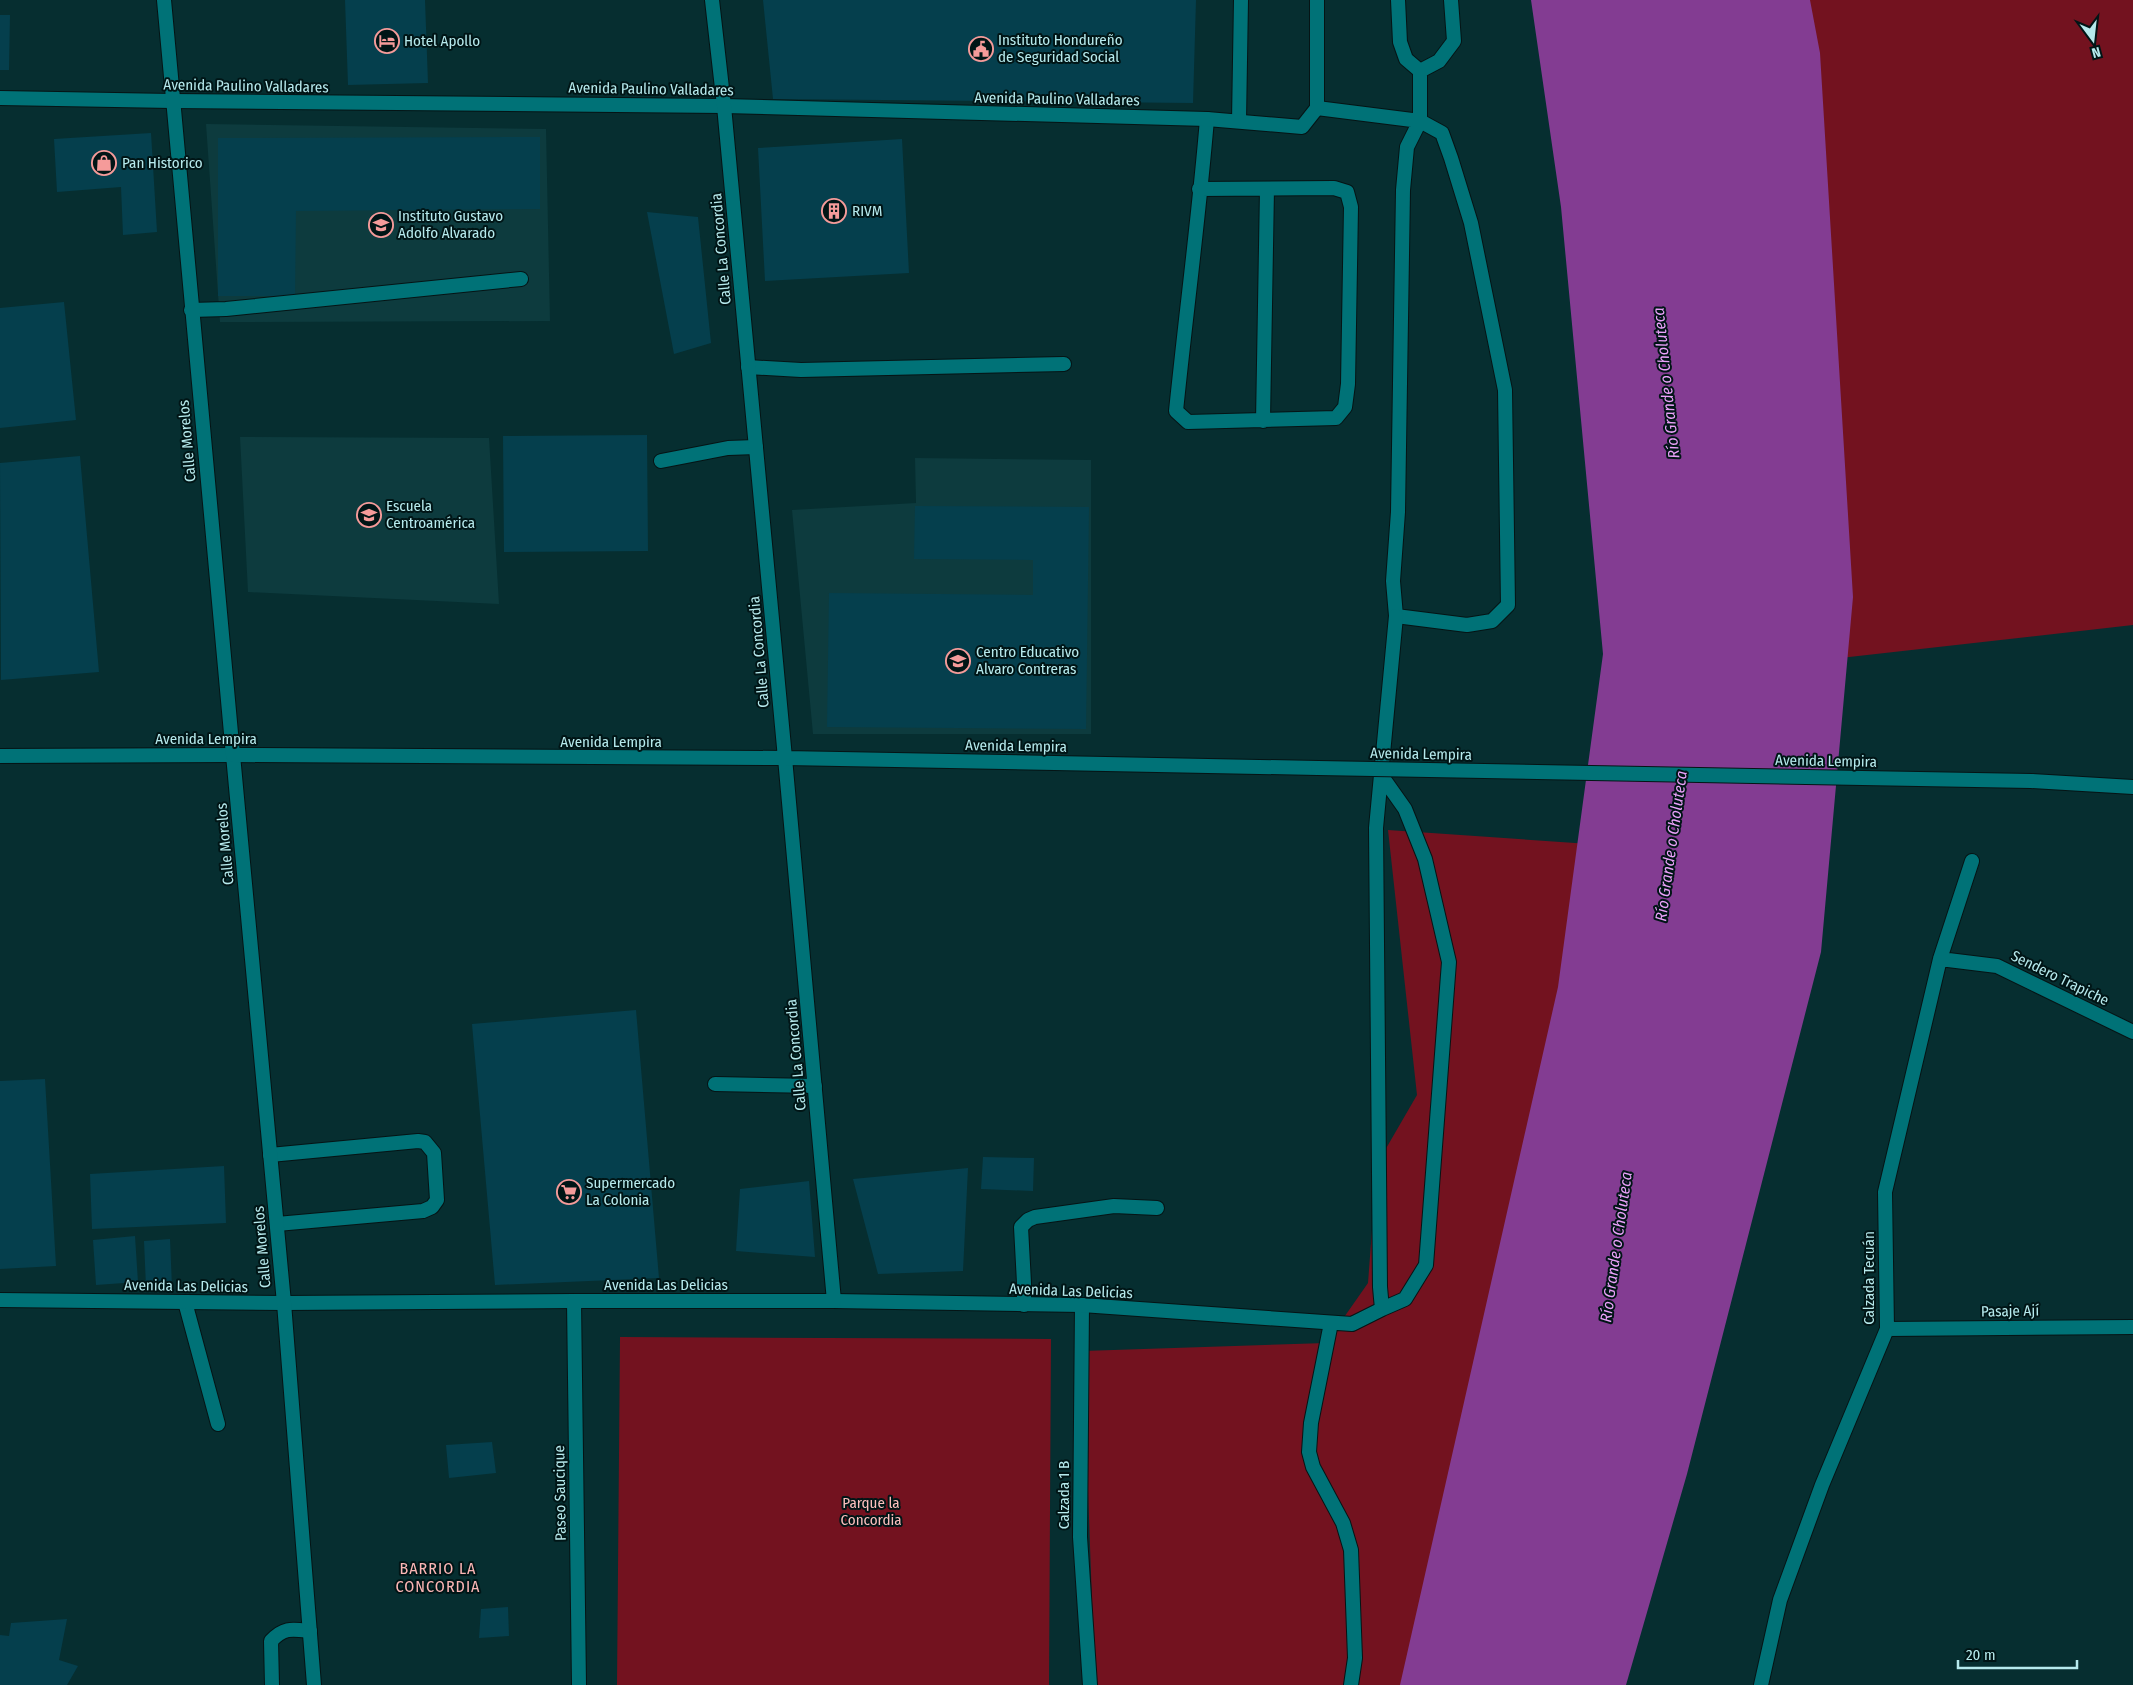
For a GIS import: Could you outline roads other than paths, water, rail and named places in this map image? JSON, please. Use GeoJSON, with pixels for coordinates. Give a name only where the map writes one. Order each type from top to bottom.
{"type":"FeatureCollection","features":[{"type":"Feature","properties":{"kind":"street","name":"Calle Morelos"},"geometry":{"type":"LineString","coordinates":[[164,0],[277,1224],[314,1685]]}},
{"type":"Feature","properties":{"kind":"street","name":"Calle La Concordia"},"geometry":{"type":"LineString","coordinates":[[712,0],[724,106],[756,447],[834,1301]]}},
{"type":"Feature","properties":{"kind":"street"},"geometry":{"type":"LineString","coordinates":[[1239,121],[1241,0]]}},
{"type":"Feature","properties":{"kind":"street"},"geometry":{"type":"LineString","coordinates":[[1317,0],[1317,108],[1420,121],[1442,134],[1471,223],[1505,390],[1508,605],[1492,621],[1467,624],[1396,616]]}},
{"type":"Feature","properties":{"kind":"street"},"geometry":{"type":"LineString","coordinates":[[1382,1309],[1380,1287],[1376,828],[1396,616],[1394,582],[1398,502],[1403,190],[1407,147],[1420,121],[1420,71],[1406,59],[1400,42],[1398,0]]}},
{"type":"Feature","properties":{"kind":"street"},"geometry":{"type":"LineString","coordinates":[[1420,71],[1439,61],[1454,42],[1452,0]]}},
{"type":"Feature","properties":{"kind":"street","name":"Avenida Paulino Valladares"},"geometry":{"type":"LineString","coordinates":[[0,98],[724,106],[1207,119],[1302,127],[1317,108]]}},
{"type":"Feature","properties":{"kind":"street"},"geometry":{"type":"LineString","coordinates":[[1199,189],[1334,188],[1347,192],[1351,207],[1348,384],[1345,407],[1336,418],[1188,422],[1176,411],[1199,189],[1207,119]]}},
{"type":"Feature","properties":{"kind":"street"},"geometry":{"type":"LineString","coordinates":[[1263,421],[1267,188]]}},
{"type":"Feature","properties":{"kind":"street"},"geometry":{"type":"LineString","coordinates":[[192,310],[226,309],[521,279]]}},
{"type":"Feature","properties":{"kind":"street"},"geometry":{"type":"LineString","coordinates":[[748,367],[801,370],[1064,364]]}},
{"type":"Feature","properties":{"kind":"street"},"geometry":{"type":"LineString","coordinates":[[660,462],[728,448],[756,447]]}},
{"type":"Feature","properties":{"kind":"street","name":"Avenida Lempira"},"geometry":{"type":"LineString","coordinates":[[0,756],[234,755],[785,758],[2031,781],[2133,787]]}},
{"type":"Feature","properties":{"kind":"street","name":"Avenida Las Delicias"},"geometry":{"type":"LineString","coordinates":[[0,1300],[284,1303],[834,1301],[1082,1305],[1352,1324],[1405,1299],[1426,1265],[1449,962],[1425,859],[1408,816],[1381,774]]}},
{"type":"Feature","properties":{"kind":"street","name":"Calzada Tecuán"},"geometry":{"type":"LineString","coordinates":[[1761,1685],[1780,1600],[1822,1485],[1887,1329],[1885,1192],[1940,960],[1972,861]]}},
{"type":"Feature","properties":{"kind":"street","name":"Sendero Trapiche"},"geometry":{"type":"LineString","coordinates":[[1940,960],[1997,966],[2133,1032]]}},
{"type":"Feature","properties":{"kind":"street"},"geometry":{"type":"LineString","coordinates":[[715,1084],[815,1086]]}},
{"type":"Feature","properties":{"kind":"street"},"geometry":{"type":"LineString","coordinates":[[270,1155],[418,1141],[425,1142],[434,1153],[437,1200],[432,1207],[423,1211],[277,1224]]}},
{"type":"Feature","properties":{"kind":"street"},"geometry":{"type":"LineString","coordinates":[[1024,1305],[1021,1227],[1028,1220],[1035,1217],[1114,1206],[1157,1208]]}},
{"type":"Feature","properties":{"kind":"street","name":"Paseo Saucique"},"geometry":{"type":"LineString","coordinates":[[574,1301],[578,1685]]}},
{"type":"Feature","properties":{"kind":"street"},"geometry":{"type":"LineString","coordinates":[[185,1302],[218,1424]]}},
{"type":"Feature","properties":{"kind":"street","name":"Calzada 1 B"},"geometry":{"type":"LineString","coordinates":[[1082,1305],[1080,1537],[1090,1685]]}},
{"type":"Feature","properties":{"kind":"street"},"geometry":{"type":"LineString","coordinates":[[1331,1323],[1311,1423],[1309,1452],[1313,1467],[1343,1523],[1351,1550],[1355,1658],[1352,1685]]}},
{"type":"Feature","properties":{"kind":"street","name":"Pasaje Ají"},"geometry":{"type":"LineString","coordinates":[[1887,1329],[2133,1327]]}},
{"type":"Feature","properties":{"kind":"street"},"geometry":{"type":"LineString","coordinates":[[272,1685],[271,1641],[279,1632],[291,1629],[310,1631]]}},
{"type":"Feature","properties":{"kind":"water","name":"Río Grande o Choluteca"},"geometry":{"type":"Polygon","coordinates":[[[1531,0],[1810,0],[1820,53],[1853,597],[1821,952],[1687,1474],[1626,1685],[1400,1685],[1558,987],[1603,654],[1561,207],[1531,0]]]}},
{"type":"Feature","properties":{"kind":"place","name":"Hotel Apollo"},"geometry":{"type":"Point","coordinates":[387,41]}},
{"type":"Feature","properties":{"kind":"place","name":"Instituto Hondureño de Seguridad Social"},"geometry":{"type":"Point","coordinates":[981,49]}},
{"type":"Feature","properties":{"kind":"place","name":"Pan Historico"},"geometry":{"type":"Point","coordinates":[104,163]}},
{"type":"Feature","properties":{"kind":"place","name":"RIVM"},"geometry":{"type":"Point","coordinates":[834,211]}},
{"type":"Feature","properties":{"kind":"place","name":"Instituto Gustavo Adolfo Alvarado"},"geometry":{"type":"Point","coordinates":[381,225]}},
{"type":"Feature","properties":{"kind":"place","name":"Escuela Centroamérica"},"geometry":{"type":"Point","coordinates":[369,515]}},
{"type":"Feature","properties":{"kind":"place","name":"Centro Educativo Alvaro Contreras"},"geometry":{"type":"Point","coordinates":[958,661]}},
{"type":"Feature","properties":{"kind":"place","name":"Supermercado La Colonia"},"geometry":{"type":"Point","coordinates":[569,1192]}},
{"type":"Feature","properties":{"kind":"district","name":"BARRIO LA CONCORDIA"},"geometry":{"type":"Point","coordinates":[438,1577]}},
{"type":"Feature","properties":{"kind":"park label","name":"Parque la Concordia"},"geometry":{"type":"Point","coordinates":[871,1512]}}]}
